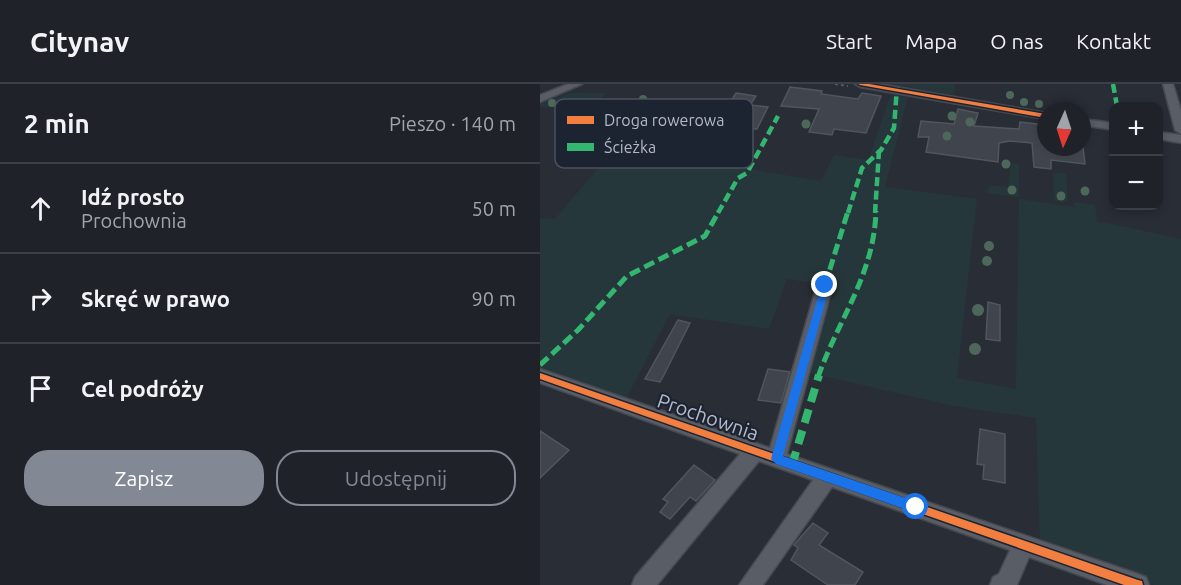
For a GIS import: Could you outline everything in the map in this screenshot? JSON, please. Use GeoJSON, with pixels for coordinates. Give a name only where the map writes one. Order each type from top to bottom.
{"type":"FeatureCollection","features":[{"type":"Feature","properties":{"kind":"street"},"geometry":{"type":"LineString","coordinates":[[540,99],[577,84]]}},
{"type":"Feature","properties":{"kind":"street"},"geometry":{"type":"LineString","coordinates":[[860,84],[1037,114]]}},
{"type":"Feature","properties":{"kind":"street"},"geometry":{"type":"LineString","coordinates":[[1168,84],[1181,130]]}},
{"type":"Feature","properties":{"kind":"street"},"geometry":{"type":"LineString","coordinates":[[1091,123],[1109,126]]}},
{"type":"Feature","properties":{"kind":"street"},"geometry":{"type":"LineString","coordinates":[[1163,136],[1181,139]]}},
{"type":"Feature","properties":{"kind":"street"},"geometry":{"type":"LineString","coordinates":[[776,459],[825,285]]}},
{"type":"Feature","properties":{"kind":"street","name":"Prochownia"},"geometry":{"type":"LineString","coordinates":[[540,376],[1138,585]]}},
{"type":"Feature","properties":{"kind":"street"},"geometry":{"type":"LineString","coordinates":[[643,585],[755,451]]}},
{"type":"Feature","properties":{"kind":"street"},"geometry":{"type":"LineString","coordinates":[[750,585],[827,477]]}},
{"type":"Feature","properties":{"kind":"street"},"geometry":{"type":"LineString","coordinates":[[1001,585],[1007,582],[1023,545]]}},
{"type":"Feature","properties":{"kind":"shaded area"},"geometry":{"type":"Polygon","coordinates":[[[888,84],[955,84],[954,95],[888,84]]]}},
{"type":"Feature","properties":{"kind":"shaded area"},"geometry":{"type":"Polygon","coordinates":[[[570,93],[605,93],[601,99],[555,99],[555,108],[540,107],[540,104],[570,93]]]}},
{"type":"Feature","properties":{"kind":"shaded area"},"geometry":{"type":"Polygon","coordinates":[[[891,94],[908,97],[885,187],[977,199],[957,378],[1016,389],[1019,199],[1074,207],[1074,202],[1095,205],[1097,221],[1181,239],[1181,585],[1154,585],[1040,545],[1036,418],[954,406],[810,373],[835,286],[787,279],[769,329],[670,314],[626,399],[540,368],[540,218],[555,219],[598,168],[743,168],[821,181],[834,155],[868,160],[891,94]]]}},
{"type":"Feature","properties":{"kind":"shaded area"},"geometry":{"type":"Polygon","coordinates":[[[1019,163],[1019,197],[987,193],[990,185],[1008,187],[1011,164],[1019,163]]]}},
{"type":"Feature","properties":{"kind":"shaded area"},"geometry":{"type":"Polygon","coordinates":[[[1053,172],[1066,174],[1068,202],[1054,201],[1053,172]]]}},
{"type":"Feature","properties":{"kind":"building"},"geometry":{"type":"Polygon","coordinates":[[[790,87],[858,99],[862,93],[881,96],[866,133],[834,129],[832,135],[809,132],[819,109],[781,106],[790,87]]]}},
{"type":"Feature","properties":{"kind":"building"},"geometry":{"type":"Polygon","coordinates":[[[736,93],[756,96],[753,100],[732,99],[736,93]]]}},
{"type":"Feature","properties":{"kind":"building"},"geometry":{"type":"Polygon","coordinates":[[[753,105],[768,107],[757,129],[753,129],[753,105]]]}},
{"type":"Feature","properties":{"kind":"building"},"geometry":{"type":"Polygon","coordinates":[[[958,109],[978,113],[974,126],[1019,129],[1020,122],[1037,124],[1037,156],[1084,156],[1085,164],[1051,160],[1051,169],[1034,167],[1032,143],[1010,141],[999,143],[998,162],[926,152],[929,137],[918,137],[921,121],[954,124],[958,109]]]}},
{"type":"Feature","properties":{"kind":"building"},"geometry":{"type":"Polygon","coordinates":[[[988,302],[1000,305],[1000,341],[986,339],[988,302]]]}},
{"type":"Feature","properties":{"kind":"building"},"geometry":{"type":"Polygon","coordinates":[[[678,320],[690,323],[664,375],[660,382],[645,379],[678,320]]]}},
{"type":"Feature","properties":{"kind":"building"},"geometry":{"type":"Polygon","coordinates":[[[768,369],[790,372],[781,403],[758,400],[768,369]]]}},
{"type":"Feature","properties":{"kind":"building"},"geometry":{"type":"Polygon","coordinates":[[[980,429],[1005,434],[1005,483],[983,479],[984,465],[977,464],[980,429]]]}},
{"type":"Feature","properties":{"kind":"building"},"geometry":{"type":"Polygon","coordinates":[[[540,431],[569,450],[540,478],[540,431]]]}},
{"type":"Feature","properties":{"kind":"building"},"geometry":{"type":"Polygon","coordinates":[[[694,465],[715,480],[696,501],[690,497],[670,519],[660,512],[668,502],[663,499],[694,465]]]}},
{"type":"Feature","properties":{"kind":"building"},"geometry":{"type":"Polygon","coordinates":[[[813,523],[828,533],[819,545],[863,572],[855,585],[828,585],[791,560],[798,548],[794,545],[813,523]]]}},
{"type":"Feature","properties":{"kind":"marked path"},"geometry":{"type":"LineString","coordinates":[[1113,84],[1116,102]]}},
{"type":"Feature","properties":{"kind":"marked path"},"geometry":{"type":"LineString","coordinates":[[825,285],[862,168],[881,150],[894,128],[897,87]]}},
{"type":"Feature","properties":{"kind":"marked path"},"geometry":{"type":"LineString","coordinates":[[753,162],[778,116]]}},
{"type":"Feature","properties":{"kind":"marked path"},"geometry":{"type":"LineString","coordinates":[[792,465],[824,360],[870,260],[875,233],[879,151]]}},
{"type":"Feature","properties":{"kind":"marked path"},"geometry":{"type":"LineString","coordinates":[[540,365],[578,330],[607,295],[627,276],[705,236],[738,178],[747,173],[750,168]]}},
{"type":"Feature","properties":{"kind":"cycle path"},"geometry":{"type":"LineString","coordinates":[[860,84],[1037,114]]}},
{"type":"Feature","properties":{"kind":"cycle path"},"geometry":{"type":"LineString","coordinates":[[540,376],[1138,585]]}},
{"type":"Feature","properties":{"kind":"route"},"geometry":{"type":"LineString","coordinates":[[825,285],[776,459],[916,507]]}}]}
